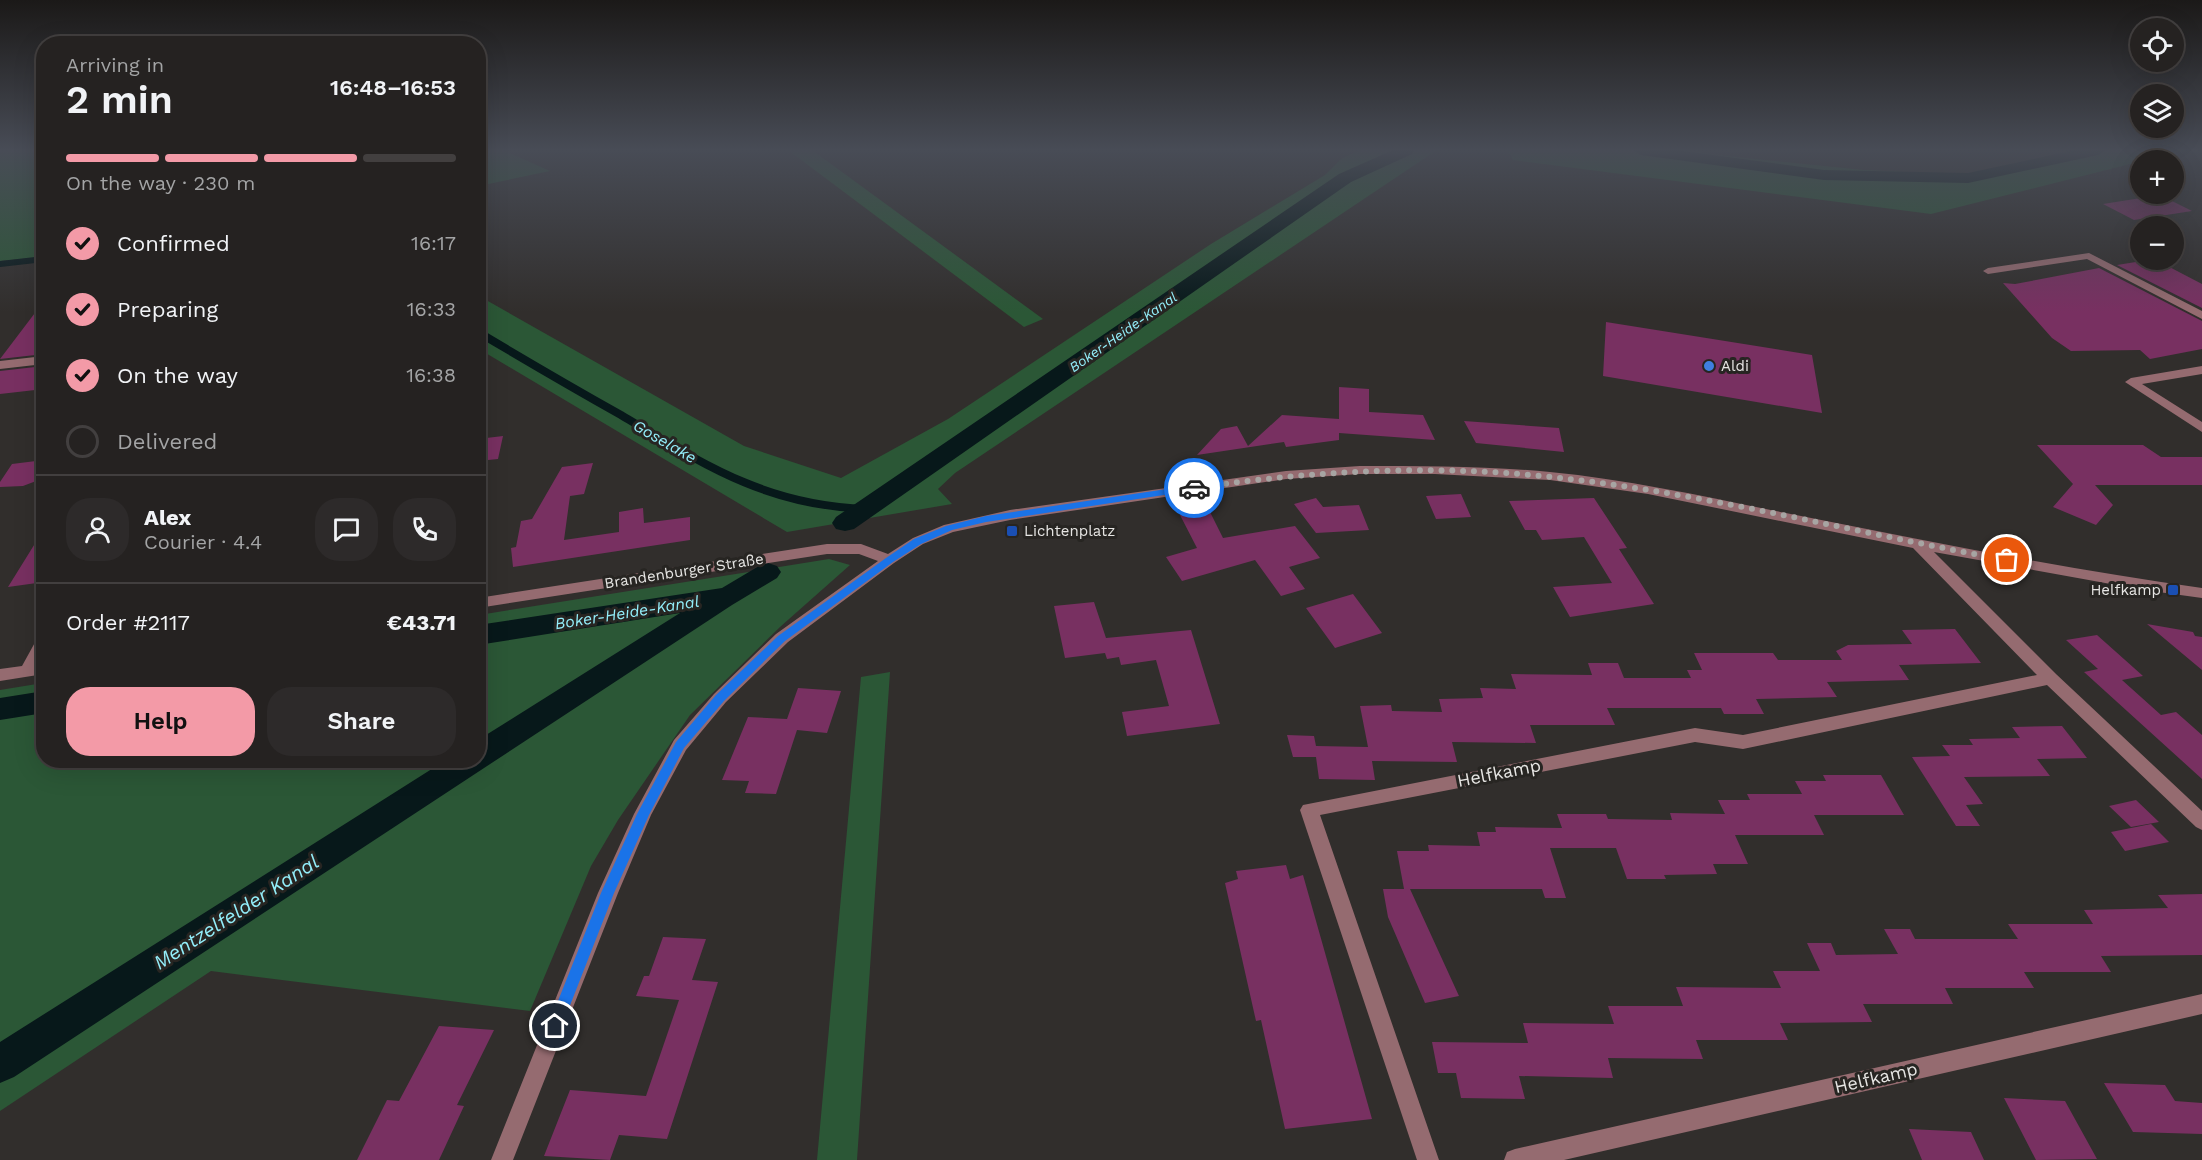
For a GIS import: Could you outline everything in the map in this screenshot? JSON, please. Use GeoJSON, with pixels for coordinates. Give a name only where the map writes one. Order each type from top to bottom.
{"type":"FeatureCollection","features":[{"type":"Feature","properties":{"kind":"street"},"geometry":{"type":"LineString","coordinates":[[1988,271],[2089,256],[2202,316]]}},
{"type":"Feature","properties":{"kind":"street"},"geometry":{"type":"LineString","coordinates":[[0,365],[36,361]]}},
{"type":"Feature","properties":{"kind":"street"},"geometry":{"type":"LineString","coordinates":[[2202,370],[2131,382],[2202,428]]}},
{"type":"Feature","properties":{"kind":"street"},"geometry":{"type":"LineString","coordinates":[[502,1160],[608,893],[643,814],[680,745],[720,698],[782,639],[889,560],[918,542],[949,528],[986,519],[1274,476],[1360,470],[1435,470],[1550,476],[1648,490],[1918,544],[2202,594]]}},
{"type":"Feature","properties":{"kind":"street"},"geometry":{"type":"LineString","coordinates":[[1918,544],[2050,678],[2202,822]]}},
{"type":"Feature","properties":{"kind":"street","name":"Brandenburger Straße"},"geometry":{"type":"LineString","coordinates":[[486,602],[827,549],[861,549],[889,560]]}},
{"type":"Feature","properties":{"kind":"street"},"geometry":{"type":"LineString","coordinates":[[27,671],[36,655]]}},
{"type":"Feature","properties":{"kind":"street"},"geometry":{"type":"LineString","coordinates":[[0,675],[36,669]]}},
{"type":"Feature","properties":{"kind":"street","name":"Helfkamp"},"geometry":{"type":"LineString","coordinates":[[1428,1160],[1309,810],[1695,735],[1743,742],[2050,678]]}},
{"type":"Feature","properties":{"kind":"street","name":"Helfkamp"},"geometry":{"type":"LineString","coordinates":[[1515,1160],[2202,1004]]}},
{"type":"Feature","properties":{"kind":"green space"},"geometry":{"type":"Polygon","coordinates":[[[0,204],[36,204],[36,258],[0,261],[0,204]]]}},
{"type":"Feature","properties":{"kind":"green space"},"geometry":{"type":"Polygon","coordinates":[[[860,204],[886,204],[1043,319],[1024,327],[860,204]]]}},
{"type":"Feature","properties":{"kind":"green space"},"geometry":{"type":"Polygon","coordinates":[[[1277,204],[1356,204],[955,473],[938,489],[952,504],[787,532],[486,353],[486,300],[744,446],[841,478],[948,419],[1211,244],[1277,204]]]}},
{"type":"Feature","properties":{"kind":"green space"},"geometry":{"type":"Polygon","coordinates":[[[1855,204],[1970,204],[1931,214],[1855,204]]]}},
{"type":"Feature","properties":{"kind":"green space"},"geometry":{"type":"Polygon","coordinates":[[[829,559],[850,565],[780,627],[690,715],[618,820],[591,866],[530,1011],[211,971],[0,1111],[0,690],[36,684],[36,768],[486,768],[486,614],[829,559]]]}},
{"type":"Feature","properties":{"kind":"green space"},"geometry":{"type":"Polygon","coordinates":[[[890,672],[857,1160],[817,1160],[861,677],[890,672]]]}},
{"type":"Feature","properties":{"kind":"building"},"geometry":{"type":"Polygon","coordinates":[[[2103,204],[2178,204],[2192,211],[2160,216],[2130,216],[2130,218],[2103,204]]]}},
{"type":"Feature","properties":{"kind":"building"},"geometry":{"type":"Polygon","coordinates":[[[2130,263],[2130,270],[2175,270],[2202,284],[2202,308],[2117,265],[2130,263]]]}},
{"type":"Feature","properties":{"kind":"building"},"geometry":{"type":"Polygon","coordinates":[[[2099,268],[2202,321],[2202,349],[2150,359],[2140,350],[2071,351],[2052,338],[2003,283],[2015,284],[2099,268]]]}},
{"type":"Feature","properties":{"kind":"building"},"geometry":{"type":"Polygon","coordinates":[[[36,312],[36,355],[0,359],[36,312]]]}},
{"type":"Feature","properties":{"kind":"building","name":"Aldi"},"geometry":{"type":"Polygon","coordinates":[[[1606,322],[1812,355],[1822,413],[1603,376],[1606,322]]]}},
{"type":"Feature","properties":{"kind":"building"},"geometry":{"type":"Polygon","coordinates":[[[36,367],[36,390],[0,394],[0,371],[36,367]]]}},
{"type":"Feature","properties":{"kind":"building"},"geometry":{"type":"Polygon","coordinates":[[[1339,387],[1369,389],[1369,412],[1423,415],[1435,440],[1339,433],[1339,440],[1286,447],[1284,442],[1197,455],[1221,429],[1237,426],[1248,446],[1282,415],[1339,419],[1339,387]]]}},
{"type":"Feature","properties":{"kind":"building"},"geometry":{"type":"Polygon","coordinates":[[[1464,421],[1559,428],[1564,452],[1476,443],[1464,421]]]}},
{"type":"Feature","properties":{"kind":"building"},"geometry":{"type":"Polygon","coordinates":[[[503,436],[498,459],[486,460],[486,438],[503,436]]]}},
{"type":"Feature","properties":{"kind":"building"},"geometry":{"type":"Polygon","coordinates":[[[2037,445],[2143,445],[2161,457],[2202,457],[2202,485],[2095,485],[2113,505],[2096,525],[2053,507],[2073,484],[2037,445]]]}},
{"type":"Feature","properties":{"kind":"building"},"geometry":{"type":"Polygon","coordinates":[[[36,461],[36,481],[23,486],[0,487],[0,482],[12,464],[36,461]]]}},
{"type":"Feature","properties":{"kind":"building"},"geometry":{"type":"Polygon","coordinates":[[[593,463],[584,494],[570,496],[564,540],[619,532],[619,512],[643,508],[644,523],[690,517],[690,540],[513,567],[511,548],[516,547],[521,521],[532,519],[562,467],[593,463]]]}},
{"type":"Feature","properties":{"kind":"building"},"geometry":{"type":"Polygon","coordinates":[[[1461,494],[1471,517],[1436,519],[1426,496],[1461,494]]]}},
{"type":"Feature","properties":{"kind":"building"},"geometry":{"type":"Polygon","coordinates":[[[1316,498],[1323,507],[1359,505],[1369,530],[1316,533],[1294,504],[1316,498]]]}},
{"type":"Feature","properties":{"kind":"building"},"geometry":{"type":"Polygon","coordinates":[[[1594,498],[1627,548],[1619,549],[1654,604],[1570,617],[1553,587],[1612,583],[1584,537],[1542,540],[1536,530],[1525,530],[1509,501],[1594,498]]]}},
{"type":"Feature","properties":{"kind":"building"},"geometry":{"type":"Polygon","coordinates":[[[1209,510],[1223,538],[1295,526],[1320,558],[1289,567],[1305,589],[1281,596],[1255,560],[1182,581],[1166,557],[1197,548],[1180,515],[1209,510]]]}},
{"type":"Feature","properties":{"kind":"building"},"geometry":{"type":"Polygon","coordinates":[[[36,542],[36,583],[8,587],[36,542]]]}},
{"type":"Feature","properties":{"kind":"building"},"geometry":{"type":"Polygon","coordinates":[[[1353,594],[1382,633],[1335,648],[1306,608],[1353,594]]]}},
{"type":"Feature","properties":{"kind":"building"},"geometry":{"type":"Polygon","coordinates":[[[1094,602],[1106,638],[1191,630],[1220,724],[1127,736],[1122,712],[1169,706],[1156,660],[1121,665],[1119,657],[1107,659],[1105,653],[1065,658],[1054,606],[1094,602]]]}},
{"type":"Feature","properties":{"kind":"building"},"geometry":{"type":"Polygon","coordinates":[[[2147,624],[2193,632],[2195,636],[2202,637],[2202,670],[2147,624]]]}},
{"type":"Feature","properties":{"kind":"building"},"geometry":{"type":"Polygon","coordinates":[[[1955,629],[1981,663],[1899,665],[1909,680],[1827,682],[1837,697],[1756,699],[1764,714],[1724,714],[1721,708],[1607,708],[1615,725],[1530,725],[1536,743],[1452,742],[1457,762],[1372,761],[1375,780],[1319,779],[1316,757],[1293,757],[1287,735],[1314,736],[1316,746],[1368,747],[1360,706],[1391,705],[1392,711],[1442,712],[1439,699],[1483,698],[1480,688],[1516,689],[1511,674],[1592,675],[1588,663],[1618,663],[1624,678],[1691,678],[1687,670],[1702,670],[1694,653],[1773,653],[1778,660],[1842,660],[1836,651],[1848,645],[1912,644],[1902,630],[1955,629]]]}},
{"type":"Feature","properties":{"kind":"building"},"geometry":{"type":"Polygon","coordinates":[[[2097,635],[2143,676],[2122,680],[2161,715],[2176,712],[2202,735],[2202,779],[2084,672],[2098,669],[2066,640],[2097,635]]]}},
{"type":"Feature","properties":{"kind":"building"},"geometry":{"type":"Polygon","coordinates":[[[798,688],[841,691],[827,733],[797,730],[776,794],[745,793],[749,781],[722,780],[748,717],[787,719],[798,688]]]}},
{"type":"Feature","properties":{"kind":"building"},"geometry":{"type":"Polygon","coordinates":[[[2062,726],[2087,758],[2037,759],[2050,776],[1964,777],[1983,804],[1966,805],[1980,826],[1956,826],[1912,757],[1950,756],[1942,745],[1973,745],[1969,739],[2020,738],[2012,727],[2062,726]]]}},
{"type":"Feature","properties":{"kind":"building"},"geometry":{"type":"Polygon","coordinates":[[[1823,775],[1881,775],[1904,815],[1814,815],[1824,835],[1735,835],[1748,864],[1713,864],[1717,874],[1664,875],[1666,879],[1627,879],[1616,848],[1550,848],[1566,898],[1545,898],[1542,889],[1410,889],[1459,996],[1425,1003],[1388,917],[1383,889],[1404,889],[1397,851],[1429,851],[1428,845],[1480,846],[1477,832],[1496,832],[1495,827],[1562,828],[1557,814],[1606,814],[1608,819],[1672,820],[1670,813],[1725,814],[1718,800],[1750,800],[1747,794],[1802,794],[1795,781],[1826,781],[1823,775]]]}},
{"type":"Feature","properties":{"kind":"building"},"geometry":{"type":"Polygon","coordinates":[[[2136,800],[2159,822],[2131,827],[2109,806],[2136,800]]]}},
{"type":"Feature","properties":{"kind":"building"},"geometry":{"type":"Polygon","coordinates":[[[2151,824],[2169,842],[2125,851],[2111,832],[2151,824]]]}},
{"type":"Feature","properties":{"kind":"building"},"geometry":{"type":"Polygon","coordinates":[[[1286,865],[1290,879],[1303,875],[1372,1119],[1285,1129],[1261,1020],[1256,1021],[1225,883],[1238,879],[1236,871],[1286,865]]]}},
{"type":"Feature","properties":{"kind":"building"},"geometry":{"type":"Polygon","coordinates":[[[2202,894],[2202,955],[2101,956],[2111,972],[2024,972],[2034,988],[1945,988],[1953,1004],[1863,1004],[1872,1022],[1780,1023],[1788,1040],[1696,1040],[1703,1059],[1608,1058],[1613,1078],[1519,1076],[1525,1099],[1461,1098],[1456,1073],[1438,1073],[1432,1042],[1528,1043],[1523,1023],[1614,1024],[1608,1006],[1683,1006],[1676,987],[1781,988],[1773,971],[1820,971],[1807,943],[1831,943],[1836,955],[1898,954],[1884,929],[1910,929],[1915,939],[2018,939],[2008,924],[2093,924],[2084,910],[2168,908],[2158,895],[2202,894]]]}},
{"type":"Feature","properties":{"kind":"building"},"geometry":{"type":"Polygon","coordinates":[[[663,937],[706,939],[692,980],[718,982],[667,1139],[619,1135],[610,1160],[544,1156],[570,1090],[646,1096],[679,1000],[636,996],[644,976],[649,976],[663,937]]]}},
{"type":"Feature","properties":{"kind":"building"},"geometry":{"type":"Polygon","coordinates":[[[439,1026],[494,1030],[457,1105],[464,1106],[439,1160],[357,1160],[387,1100],[399,1101],[439,1026]]]}},
{"type":"Feature","properties":{"kind":"building"},"geometry":{"type":"Polygon","coordinates":[[[2104,1083],[2165,1085],[2175,1101],[2202,1103],[2202,1134],[2133,1132],[2104,1083]]]}},
{"type":"Feature","properties":{"kind":"building"},"geometry":{"type":"Polygon","coordinates":[[[2004,1098],[2065,1101],[2097,1159],[2036,1160],[2004,1098]]]}},
{"type":"Feature","properties":{"kind":"building"},"geometry":{"type":"Polygon","coordinates":[[[1909,1129],[1971,1132],[1984,1160],[1922,1160],[1909,1129]]]}},
{"type":"Feature","properties":{"kind":"waterway","name":"Boker-Heide-Kanal"},"geometry":{"type":"LineString","coordinates":[[845,523],[1307,204]]}},
{"type":"Feature","properties":{"kind":"waterway"},"geometry":{"type":"LineString","coordinates":[[0,264],[36,260]]}},
{"type":"Feature","properties":{"kind":"waterway","name":"Goselake"},"geometry":{"type":"LineString","coordinates":[[486,337],[709,466],[737,479],[797,500],[866,509]]}},
{"type":"Feature","properties":{"kind":"waterway","name":"Boker-Heide-Kanal"},"geometry":{"type":"LineString","coordinates":[[486,634],[729,596],[768,572]]}},
{"type":"Feature","properties":{"kind":"waterway","name":"Mentzelfelder Kanal"},"geometry":{"type":"LineString","coordinates":[[486,751],[720,601]]}},
{"type":"Feature","properties":{"kind":"waterway","name":"Boker-Heide-Kanal"},"geometry":{"type":"LineString","coordinates":[[0,709],[36,703]]}},
{"type":"Feature","properties":{"kind":"waterway","name":"Mentzelfelder Kanal"},"geometry":{"type":"LineString","coordinates":[[0,1064],[460,768]]}},
{"type":"Feature","properties":{"kind":"way so far"},"geometry":{"type":"LineString","coordinates":[[1194,488],[1286,475],[1360,470],[1435,470],[1550,476],[1648,490],[2007,560]]}},
{"type":"Feature","properties":{"kind":"place","name":"Aldi"},"geometry":{"type":"Point","coordinates":[1709,366]}},
{"type":"Feature","properties":{"kind":"place","name":"Lichtenplatz"},"geometry":{"type":"Point","coordinates":[1012,531]}},
{"type":"Feature","properties":{"kind":"place","name":"Helfkamp"},"geometry":{"type":"Point","coordinates":[2173,590]}},
{"type":"Feature","properties":{"kind":"route"},"geometry":{"type":"LineString","coordinates":[[555,1026],[608,893],[643,814],[680,745],[720,698],[782,639],[889,560],[918,542],[949,528],[986,519],[1194,488]]}}]}
